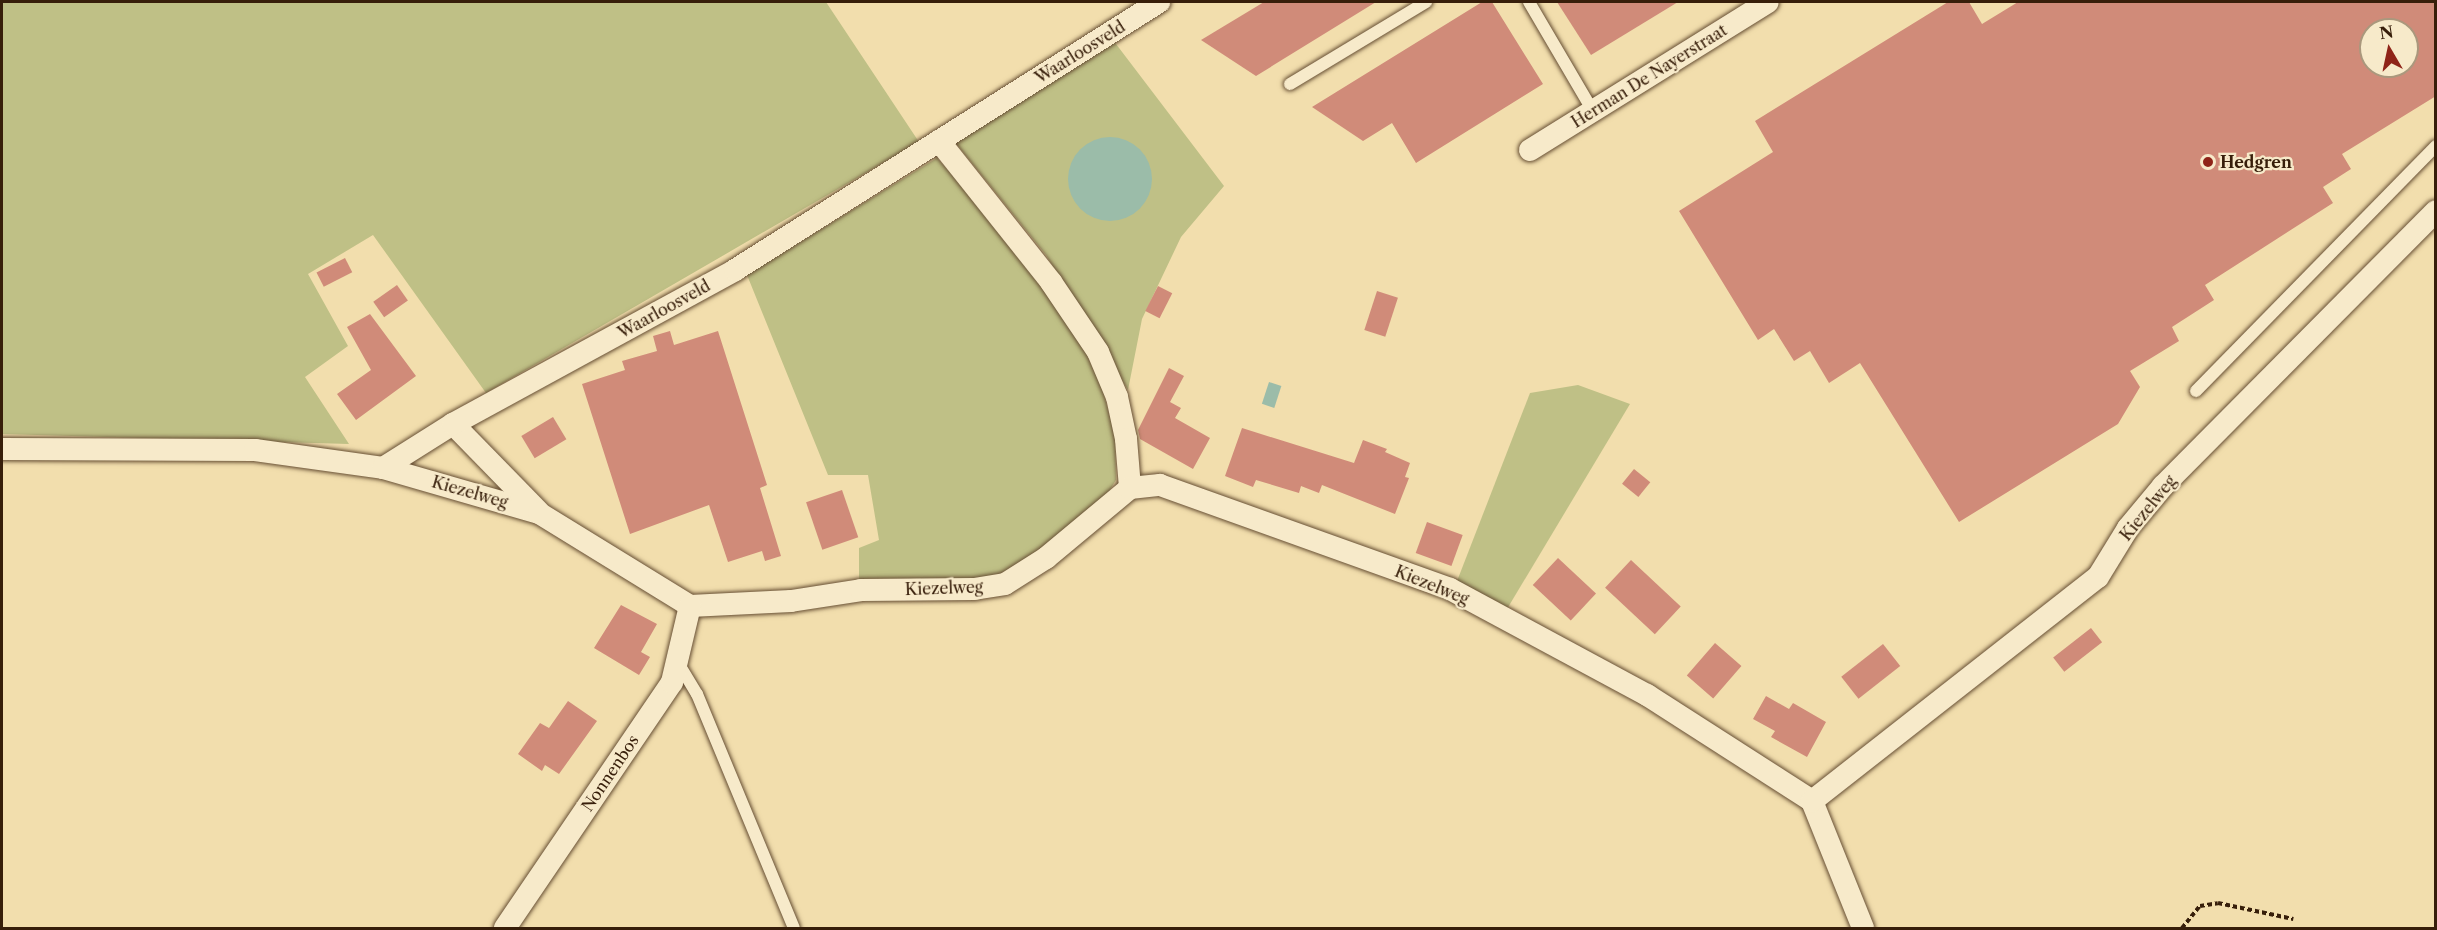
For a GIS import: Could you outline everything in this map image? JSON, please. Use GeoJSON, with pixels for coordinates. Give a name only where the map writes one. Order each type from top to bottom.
{"type":"FeatureCollection","features":[{"type":"Feature","properties":{"kind":"street","name":"Waarloosveld"},"geometry":{"type":"LineString","coordinates":[[383,468],[453,424],[735,270],[1159,2]]}},
{"type":"Feature","properties":{"kind":"street","name":"Herman De Nayerstraat"},"geometry":{"type":"LineString","coordinates":[[1530,150],[1768,2]]}},
{"type":"Feature","properties":{"kind":"street"},"geometry":{"type":"LineString","coordinates":[[939,141],[1052,282],[1098,352],[1117,397],[1126,439],[1130,488]]}},
{"type":"Feature","properties":{"kind":"street","name":"Kiezelweg"},"geometry":{"type":"LineString","coordinates":[[2,449],[255,450],[383,468],[539,513],[690,606],[791,601],[861,590],[974,589],[1005,584],[1046,558],[1130,488],[1160,485],[1450,589],[1647,695],[1812,801],[2098,578],[2128,528],[2163,486],[2436,211]]}},
{"type":"Feature","properties":{"kind":"street"},"geometry":{"type":"LineString","coordinates":[[453,424],[539,513]]}},
{"type":"Feature","properties":{"kind":"street","name":"Nonnenbos"},"geometry":{"type":"LineString","coordinates":[[505,928],[672,682],[690,606]]}},
{"type":"Feature","properties":{"kind":"street"},"geometry":{"type":"LineString","coordinates":[[1812,801],[1863,928]]}},
{"type":"Feature","properties":{"kind":"lane"},"geometry":{"type":"LineString","coordinates":[[1290,84],[1426,2]]}},
{"type":"Feature","properties":{"kind":"lane"},"geometry":{"type":"LineString","coordinates":[[1529,2],[1593,111]]}},
{"type":"Feature","properties":{"kind":"lane"},"geometry":{"type":"LineString","coordinates":[[2196,391],[2436,146]]}},
{"type":"Feature","properties":{"kind":"lane"},"geometry":{"type":"LineString","coordinates":[[677,661],[697,694],[794,928]]}},
{"type":"Feature","properties":{"kind":"path"},"geometry":{"type":"LineString","coordinates":[[2182,928],[2200,906],[2218,903],[2293,920]]}},
{"type":"Feature","properties":{"kind":"green space"},"geometry":{"type":"Polygon","coordinates":[[[2,2],[826,2],[919,142],[486,393],[373,235],[308,274],[348,346],[305,377],[349,444],[2,434],[2,2]]]}},
{"type":"Feature","properties":{"kind":"green space"},"geometry":{"type":"Polygon","coordinates":[[[1113,40],[1224,186],[1181,237],[1142,319],[1128,390],[1046,255],[955,142],[1113,40]]]}},
{"type":"Feature","properties":{"kind":"green space"},"geometry":{"type":"Polygon","coordinates":[[[937,158],[1018,248],[1086,353],[1103,391],[1115,436],[1116,480],[1103,501],[1020,565],[987,579],[859,580],[859,548],[879,540],[868,475],[828,475],[747,275],[937,158]]]}},
{"type":"Feature","properties":{"kind":"green space"},"geometry":{"type":"Polygon","coordinates":[[[1578,385],[1630,404],[1504,614],[1452,594],[1530,393],[1578,385]]]}},
{"type":"Feature","properties":{"kind":"shaded area"},"geometry":{"type":"Polygon","coordinates":[[[1110,137],[1126,140],[1140,149],[1149,163],[1152,179],[1149,195],[1140,209],[1126,218],[1110,221],[1094,218],[1080,209],[1071,195],[1068,179],[1071,163],[1080,149],[1094,140],[1110,137]]]}},
{"type":"Feature","properties":{"kind":"shaded area"},"geometry":{"type":"Polygon","coordinates":[[[1269,382],[1281,386],[1274,408],[1262,404],[1269,382]]]}},
{"type":"Feature","properties":{"kind":"building"},"geometry":{"type":"Polygon","coordinates":[[[1264,2],[1376,2],[1256,76],[1201,40],[1264,2]]]}},
{"type":"Feature","properties":{"kind":"building"},"geometry":{"type":"Polygon","coordinates":[[[1482,2],[1492,2],[1543,84],[1416,163],[1392,123],[1363,141],[1312,107],[1482,2]]]}},
{"type":"Feature","properties":{"kind":"building"},"geometry":{"type":"Polygon","coordinates":[[[1557,2],[1678,2],[1591,55],[1557,2]]]}},
{"type":"Feature","properties":{"kind":"building"},"geometry":{"type":"Polygon","coordinates":[[[1948,2],[1969,2],[1982,24],[2018,2],[2436,2],[2436,96],[2342,154],[2351,169],[2323,187],[2333,203],[2205,285],[2214,300],[2172,327],[2179,341],[2130,371],[2140,387],[2118,424],[1959,522],[1860,363],[1829,383],[1810,351],[1794,361],[1774,329],[1758,340],[1679,211],[1773,152],[1755,121],[1948,2]]]}},
{"type":"Feature","properties":{"kind":"building"},"geometry":{"type":"Polygon","coordinates":[[[345,258],[352,272],[324,287],[316,273],[345,258]]]}},
{"type":"Feature","properties":{"kind":"building"},"geometry":{"type":"Polygon","coordinates":[[[397,285],[408,301],[384,317],[373,302],[397,285]]]}},
{"type":"Feature","properties":{"kind":"building"},"geometry":{"type":"Polygon","coordinates":[[[1158,286],[1172,293],[1160,318],[1145,311],[1158,286]]]}},
{"type":"Feature","properties":{"kind":"building"},"geometry":{"type":"Polygon","coordinates":[[[1377,291],[1398,298],[1385,337],[1364,330],[1377,291]]]}},
{"type":"Feature","properties":{"kind":"building"},"geometry":{"type":"Polygon","coordinates":[[[370,314],[416,376],[356,420],[337,394],[371,370],[347,327],[370,314]]]}},
{"type":"Feature","properties":{"kind":"building"},"geometry":{"type":"Polygon","coordinates":[[[670,331],[674,345],[718,331],[767,485],[760,488],[781,556],[765,561],[762,551],[728,562],[709,505],[630,534],[582,384],[625,370],[622,361],[657,351],[653,336],[670,331]]]}},
{"type":"Feature","properties":{"kind":"building"},"geometry":{"type":"Polygon","coordinates":[[[1169,368],[1184,376],[1170,402],[1181,408],[1175,418],[1210,438],[1193,469],[1140,439],[1138,430],[1169,368]]]}},
{"type":"Feature","properties":{"kind":"building"},"geometry":{"type":"Polygon","coordinates":[[[553,417],[566,439],[535,458],[521,436],[553,417]]]}},
{"type":"Feature","properties":{"kind":"building"},"geometry":{"type":"Polygon","coordinates":[[[1242,428],[1354,463],[1363,440],[1387,449],[1385,452],[1410,463],[1405,477],[1409,478],[1395,514],[1322,485],[1319,493],[1301,486],[1299,493],[1256,480],[1253,487],[1225,476],[1242,428]]]}},
{"type":"Feature","properties":{"kind":"building"},"geometry":{"type":"Polygon","coordinates":[[[1634,469],[1650,482],[1638,497],[1622,484],[1634,469]]]}},
{"type":"Feature","properties":{"kind":"building"},"geometry":{"type":"Polygon","coordinates":[[[842,490],[858,537],[822,550],[806,502],[842,490]]]}},
{"type":"Feature","properties":{"kind":"building"},"geometry":{"type":"Polygon","coordinates":[[[1427,522],[1463,535],[1451,566],[1416,553],[1427,522]]]}},
{"type":"Feature","properties":{"kind":"building"},"geometry":{"type":"Polygon","coordinates":[[[1558,558],[1596,593],[1571,621],[1533,585],[1558,558]]]}},
{"type":"Feature","properties":{"kind":"building"},"geometry":{"type":"Polygon","coordinates":[[[1631,560],[1681,606],[1655,634],[1605,588],[1631,560]]]}},
{"type":"Feature","properties":{"kind":"building"},"geometry":{"type":"Polygon","coordinates":[[[621,605],[657,624],[641,652],[650,657],[639,675],[594,648],[621,605]]]}},
{"type":"Feature","properties":{"kind":"building"},"geometry":{"type":"Polygon","coordinates":[[[2091,628],[2102,642],[2064,672],[2053,658],[2091,628]]]}},
{"type":"Feature","properties":{"kind":"building"},"geometry":{"type":"Polygon","coordinates":[[[1715,643],[1741,666],[1713,698],[1687,675],[1715,643]]]}},
{"type":"Feature","properties":{"kind":"building"},"geometry":{"type":"Polygon","coordinates":[[[1883,644],[1900,666],[1858,699],[1841,677],[1883,644]]]}},
{"type":"Feature","properties":{"kind":"building"},"geometry":{"type":"Polygon","coordinates":[[[1766,696],[1789,709],[1793,703],[1826,722],[1807,757],[1771,737],[1775,731],[1753,719],[1766,696]]]}},
{"type":"Feature","properties":{"kind":"building"},"geometry":{"type":"Polygon","coordinates":[[[568,701],[597,721],[559,774],[545,765],[542,771],[518,754],[540,723],[549,728],[568,701]]]}},
{"type":"Feature","properties":{"kind":"place","name":"Hedgren"},"geometry":{"type":"Point","coordinates":[2208,162]}}]}
